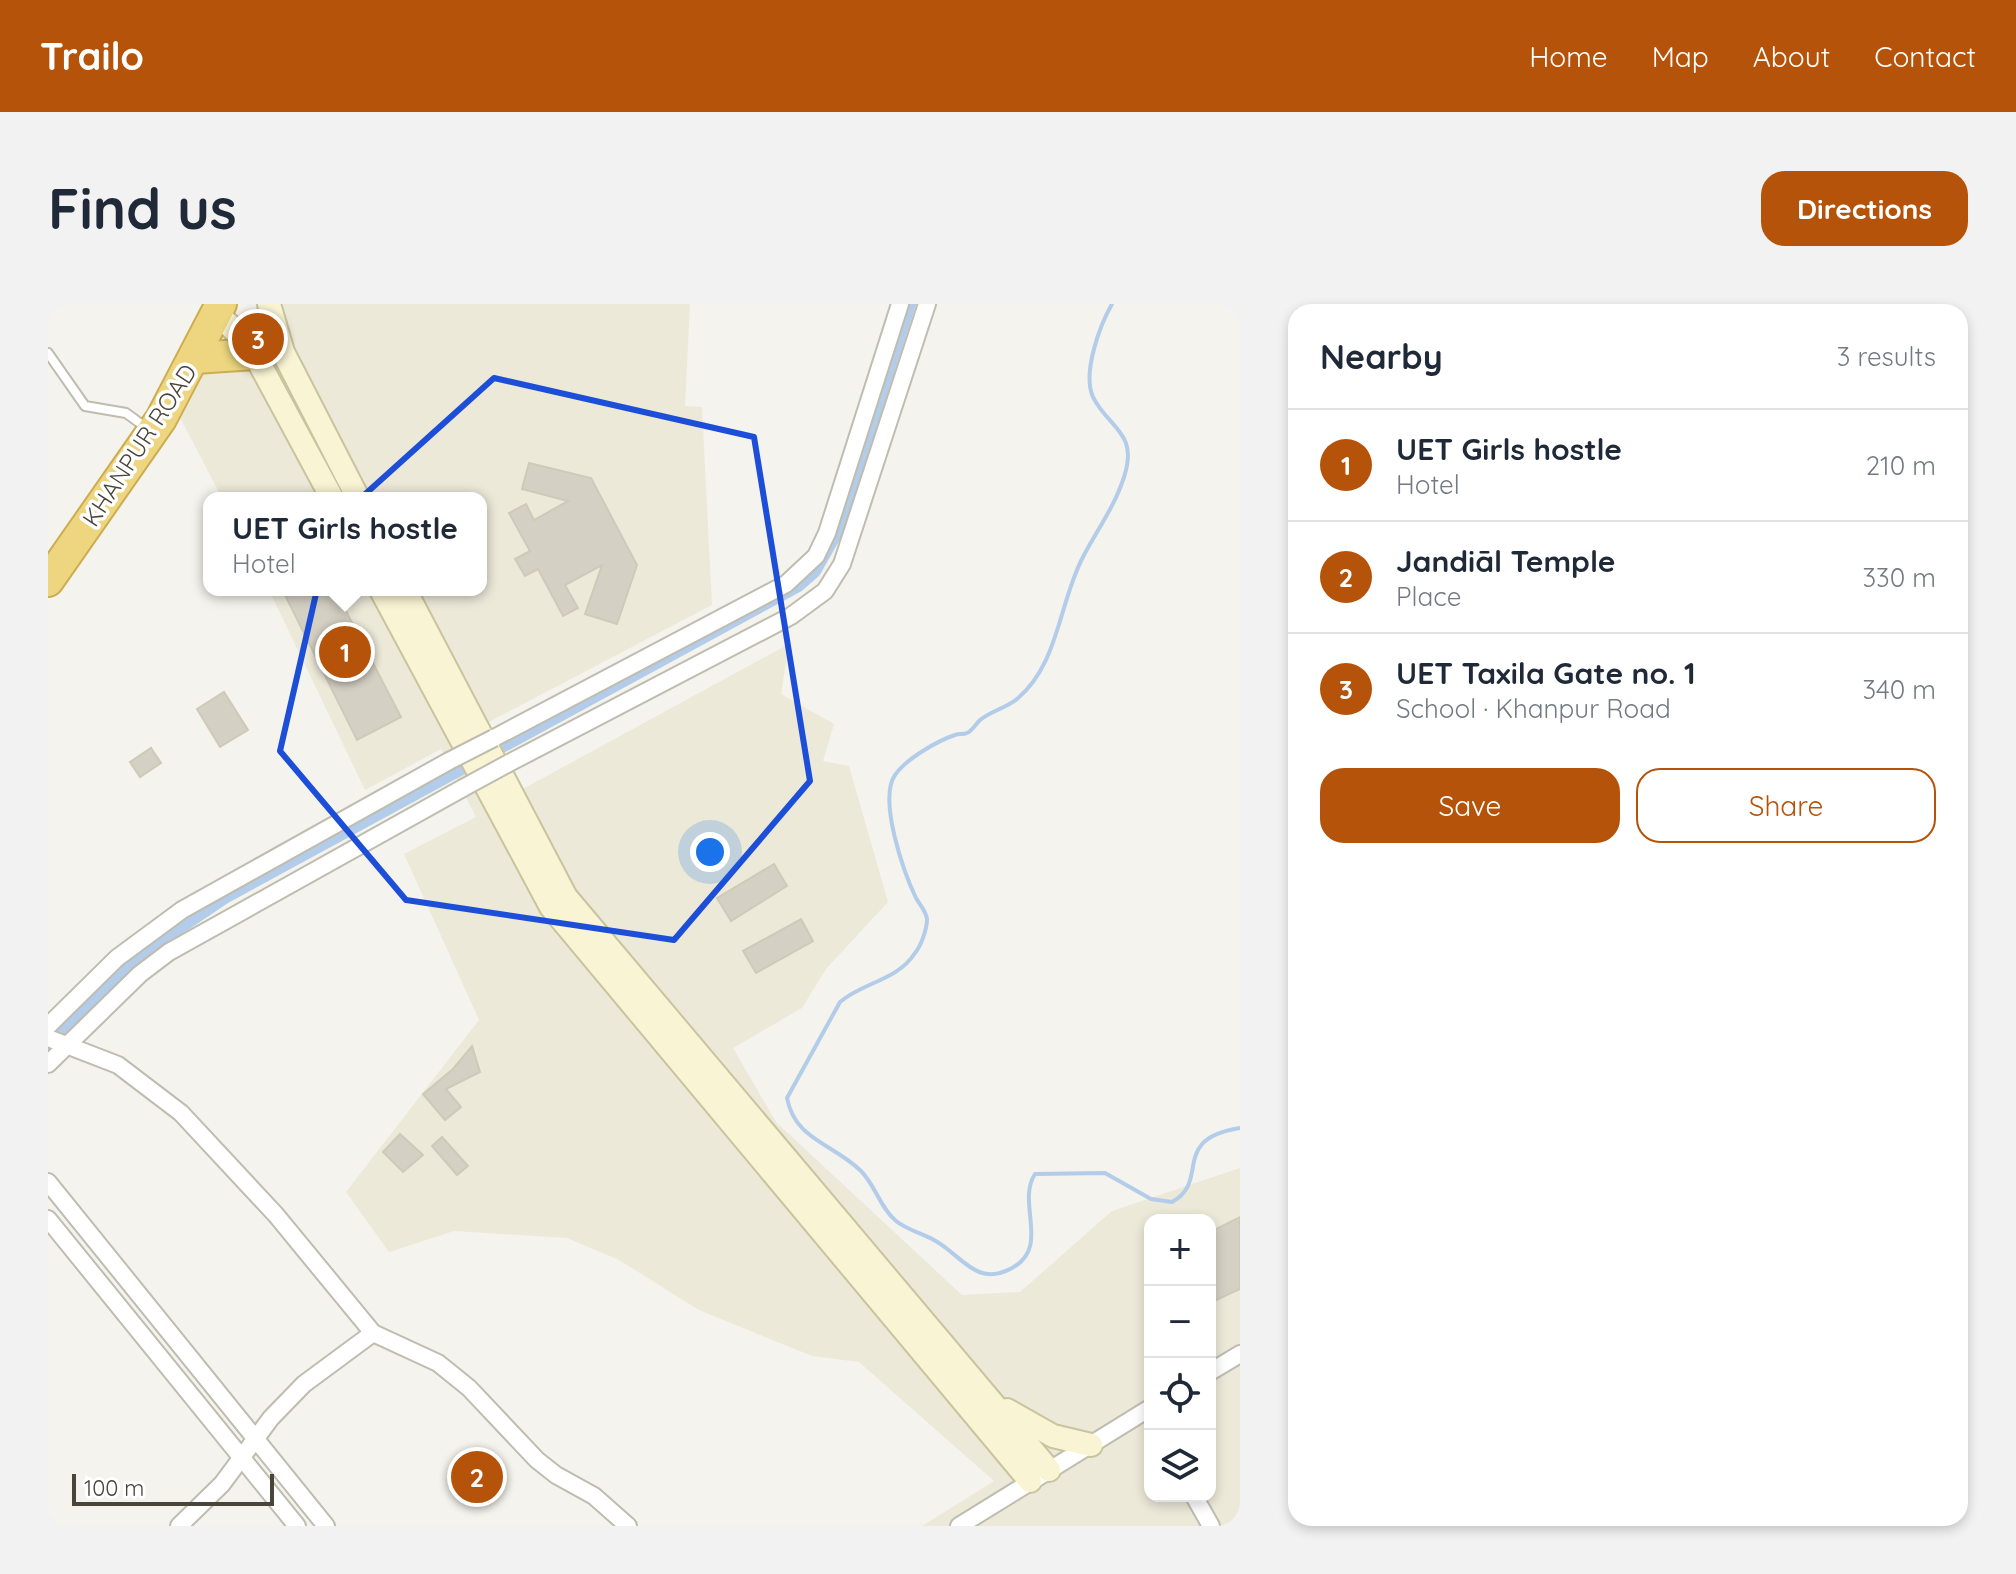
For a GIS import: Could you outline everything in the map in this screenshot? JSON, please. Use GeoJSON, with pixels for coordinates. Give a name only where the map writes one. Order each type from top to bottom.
{"type":"FeatureCollection","features":[{"type":"Feature","properties":{"kind":"highway","name":"KHANPUR ROAD"},"geometry":{"type":"LineString","coordinates":[[48,581],[152,432],[219,309]]}},
{"type":"Feature","properties":{"kind":"highway"},"geometry":{"type":"LineString","coordinates":[[195,358],[249,346]]}},
{"type":"Feature","properties":{"kind":"street"},"geometry":{"type":"LineString","coordinates":[[48,1026],[117,958],[182,910],[449,761],[760,600],[798,576],[816,556],[827,533],[900,304]]}},
{"type":"Feature","properties":{"kind":"street"},"geometry":{"type":"LineString","coordinates":[[48,1064],[58,1042],[169,952],[509,763],[791,616],[825,591],[842,564],[859,518],[927,304]]}},
{"type":"Feature","properties":{"kind":"street"},"geometry":{"type":"LineString","coordinates":[[219,309],[249,346],[329,492]]}},
{"type":"Feature","properties":{"kind":"street"},"geometry":{"type":"LineString","coordinates":[[249,346],[271,314]]}},
{"type":"Feature","properties":{"kind":"street"},"geometry":{"type":"LineString","coordinates":[[271,314],[283,352],[355,492]]}},
{"type":"Feature","properties":{"kind":"street"},"geometry":{"type":"LineString","coordinates":[[384,596],[551,907],[1039,1475]]}},
{"type":"Feature","properties":{"kind":"street"},"geometry":{"type":"LineString","coordinates":[[408,596],[566,897],[989,1398],[1039,1475]]}},
{"type":"Feature","properties":{"kind":"street"},"geometry":{"type":"LineString","coordinates":[[58,1042],[118,1065],[181,1113],[276,1215],[373,1333],[438,1363],[479,1397],[537,1460],[556,1475],[594,1496],[628,1526]]}},
{"type":"Feature","properties":{"kind":"street"},"geometry":{"type":"LineString","coordinates":[[48,1182],[159,1323],[250,1447],[297,1526]]}},
{"type":"Feature","properties":{"kind":"street"},"geometry":{"type":"LineString","coordinates":[[48,1219],[250,1447],[326,1526]]}},
{"type":"Feature","properties":{"kind":"street"},"geometry":{"type":"LineString","coordinates":[[179,1526],[304,1384],[373,1333]]}},
{"type":"Feature","properties":{"kind":"street"},"geometry":{"type":"LineString","coordinates":[[1216,1368],[1240,1354]]}},
{"type":"Feature","properties":{"kind":"street"},"geometry":{"type":"LineString","coordinates":[[989,1398],[1028,1424],[1053,1436],[1091,1445]]}},
{"type":"Feature","properties":{"kind":"street"},"geometry":{"type":"LineString","coordinates":[[959,1526],[1039,1475],[1144,1415]]}},
{"type":"Feature","properties":{"kind":"street"},"geometry":{"type":"LineString","coordinates":[[1197,1502],[1211,1526]]}},
{"type":"Feature","properties":{"kind":"lane"},"geometry":{"type":"LineString","coordinates":[[48,353],[85,406],[126,413],[152,432]]}},
{"type":"Feature","properties":{"kind":"highlighted area"},"geometry":{"type":"Polygon","coordinates":[[[494,378],[754,437],[810,781],[674,940],[406,900],[280,751],[332,524],[494,378]]]}},
{"type":"Feature","properties":{"kind":"shaded area"},"geometry":{"type":"Polygon","coordinates":[[[280,304],[690,304],[685,406],[702,407],[712,605],[487,723],[521,790],[789,644],[781,694],[834,724],[823,761],[849,766],[888,902],[826,969],[802,1008],[733,1048],[776,1122],[962,1295],[1020,1292],[1112,1211],[1240,1168],[1240,1526],[922,1526],[994,1481],[859,1362],[812,1356],[699,1310],[619,1260],[567,1238],[454,1231],[389,1252],[346,1192],[479,1020],[404,854],[476,817],[441,749],[365,790],[272,596],[487,596],[487,492],[219,492],[174,406],[203,369],[233,365],[251,372],[284,354],[293,341],[280,304]]]}},
{"type":"Feature","properties":{"kind":"building"},"geometry":{"type":"Polygon","coordinates":[[[529,463],[591,478],[637,565],[617,624],[585,614],[602,565],[565,585],[578,608],[563,616],[538,569],[525,576],[515,559],[530,551],[509,513],[526,504],[534,520],[568,501],[522,489],[529,463]]]}},
{"type":"Feature","properties":{"kind":"building"},"geometry":{"type":"Polygon","coordinates":[[[285,596],[338,596],[401,717],[357,740],[285,596]]]}},
{"type":"Feature","properties":{"kind":"building"},"geometry":{"type":"Polygon","coordinates":[[[224,692],[248,730],[220,747],[197,709],[224,692]]]}},
{"type":"Feature","properties":{"kind":"building"},"geometry":{"type":"Polygon","coordinates":[[[151,748],[161,763],[140,777],[130,762],[151,748]]]}},
{"type":"Feature","properties":{"kind":"building"},"geometry":{"type":"Polygon","coordinates":[[[774,864],[787,886],[731,921],[717,898],[774,864]]]}},
{"type":"Feature","properties":{"kind":"building"},"geometry":{"type":"Polygon","coordinates":[[[801,919],[813,941],[756,973],[743,951],[801,919]]]}},
{"type":"Feature","properties":{"kind":"building"},"geometry":{"type":"Polygon","coordinates":[[[472,1046],[480,1072],[446,1089],[461,1107],[445,1120],[423,1094],[453,1069],[472,1046]]]}},
{"type":"Feature","properties":{"kind":"building"},"geometry":{"type":"Polygon","coordinates":[[[400,1134],[423,1155],[403,1172],[383,1152],[400,1134]]]}},
{"type":"Feature","properties":{"kind":"building"},"geometry":{"type":"Polygon","coordinates":[[[442,1137],[468,1166],[457,1175],[432,1146],[442,1137]]]}},
{"type":"Feature","properties":{"kind":"building"},"geometry":{"type":"Polygon","coordinates":[[[1240,1217],[1240,1289],[1216,1300],[1216,1286],[1216,1229],[1240,1217]]]}},
{"type":"Feature","properties":{"kind":"waterway"},"geometry":{"type":"LineString","coordinates":[[48,1044],[140,954],[226,896],[798,585],[814,571],[835,534],[909,304]]}},
{"type":"Feature","properties":{"kind":"waterway"},"geometry":{"type":"LineString","coordinates":[[1112,304],[1098,336],[1091,363],[1090,387],[1099,407],[1120,432],[1128,450],[1128,462],[1120,488],[1083,557],[1050,651],[1031,685],[1017,699],[980,720],[969,732],[956,734],[931,746],[906,763],[895,775],[889,801],[891,818],[905,872],[926,916],[923,937],[915,953],[899,970],[840,1002],[787,1098],[798,1123],[816,1140],[861,1171],[896,1221],[944,1246],[970,1267],[989,1274],[1012,1268],[1029,1249],[1029,1198],[1035,1174],[1105,1173],[1151,1199],[1172,1202],[1189,1183],[1194,1161],[1205,1141],[1218,1133],[1240,1128]]}},
{"type":"Feature","properties":{"kind":"place","name":"UET Taxila Gate no. 1"},"geometry":{"type":"Point","coordinates":[258,339]}},
{"type":"Feature","properties":{"kind":"place","name":"UET Girls hostle"},"geometry":{"type":"Point","coordinates":[345,652]}},
{"type":"Feature","properties":{"kind":"place","name":"Jandiāl Temple"},"geometry":{"type":"Point","coordinates":[477,1477]}}]}
